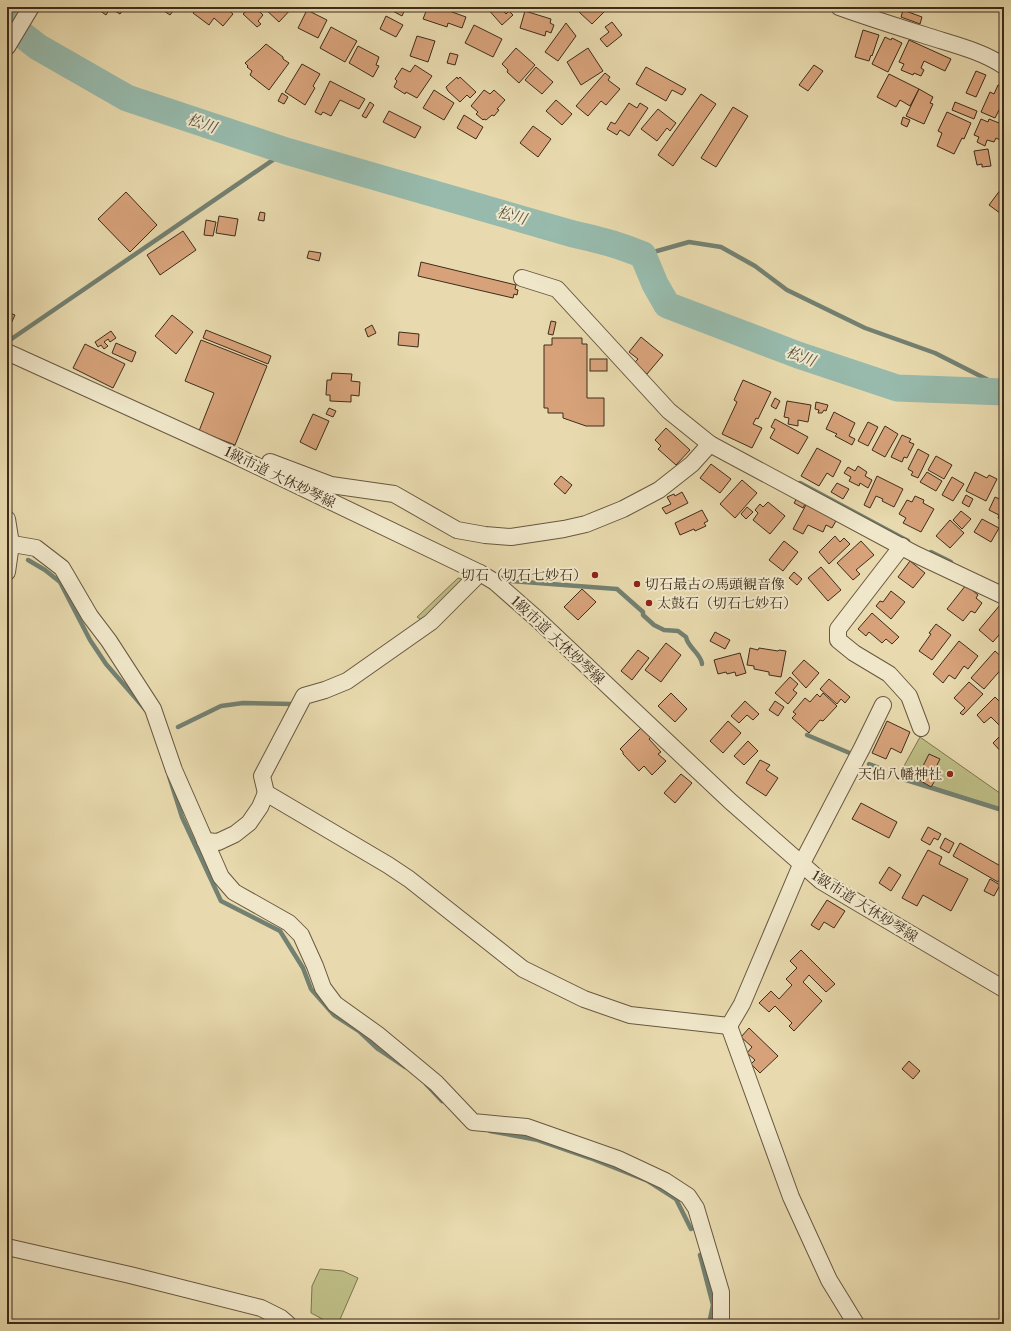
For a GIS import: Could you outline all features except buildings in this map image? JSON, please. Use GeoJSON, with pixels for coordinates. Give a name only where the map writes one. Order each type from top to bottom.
{"type":"FeatureCollection","features":[{"type":"Feature","properties":{"kind":"street"},"geometry":{"type":"LineString","coordinates":[[7,47],[31,7]]}},
{"type":"Feature","properties":{"kind":"street"},"geometry":{"type":"LineString","coordinates":[[839,7],[881,22],[966,48],[997,55],[1004,66]]}},
{"type":"Feature","properties":{"kind":"street"},"geometry":{"type":"LineString","coordinates":[[522,278],[557,288],[668,411],[710,444],[902,546],[1004,596]]}},
{"type":"Feature","properties":{"kind":"street","name":"1級市道 大休妙琴線"},"geometry":{"type":"LineString","coordinates":[[10,354],[234,455],[480,573],[495,582],[536,618],[730,801],[821,881],[1004,989]]}},
{"type":"Feature","properties":{"kind":"street"},"geometry":{"type":"LineString","coordinates":[[234,455],[254,456],[331,485],[394,494],[457,530],[485,536],[511,537],[586,524],[623,509],[659,490],[692,464],[710,444]]}},
{"type":"Feature","properties":{"kind":"street"},"geometry":{"type":"LineString","coordinates":[[7,519],[9,543],[7,572]]}},
{"type":"Feature","properties":{"kind":"street"},"geometry":{"type":"LineString","coordinates":[[9,543],[36,548],[62,568],[90,616],[109,641],[153,709],[174,770],[221,877],[234,892],[289,923],[301,934],[324,988],[335,1004],[377,1034],[436,1083],[473,1122],[527,1127],[618,1159],[665,1181],[688,1196],[696,1208],[721,1292],[721,1324]]}},
{"type":"Feature","properties":{"kind":"street"},"geometry":{"type":"LineString","coordinates":[[902,546],[838,630],[838,640],[854,653],[889,674],[909,696],[921,728]]}},
{"type":"Feature","properties":{"kind":"street"},"geometry":{"type":"LineString","coordinates":[[205,840],[218,842],[235,834],[249,823],[260,807],[266,794],[262,776],[304,696],[325,690],[347,681],[431,622],[480,573]]}},
{"type":"Feature","properties":{"kind":"street"},"geometry":{"type":"LineString","coordinates":[[729,1026],[742,1004],[801,865],[862,748],[883,704]]}},
{"type":"Feature","properties":{"kind":"street"},"geometry":{"type":"LineString","coordinates":[[266,794],[398,872],[523,969],[584,999],[630,1015],[729,1026]]}},
{"type":"Feature","properties":{"kind":"street"},"geometry":{"type":"LineString","coordinates":[[729,1026],[791,1197],[829,1280],[856,1324]]}},
{"type":"Feature","properties":{"kind":"street"},"geometry":{"type":"LineString","coordinates":[[7,1247],[130,1275],[261,1308],[281,1318],[288,1324]]}},
{"type":"Feature","properties":{"kind":"shaded area"},"geometry":{"type":"Polygon","coordinates":[[[458,578],[467,580],[425,622],[417,617],[458,578]]]}},
{"type":"Feature","properties":{"kind":"shaded area"},"geometry":{"type":"Polygon","coordinates":[[[920,737],[1004,796],[1001,809],[899,775],[920,737]]]}},
{"type":"Feature","properties":{"kind":"shaded area"},"geometry":{"type":"Polygon","coordinates":[[[320,1269],[343,1271],[358,1278],[338,1324],[332,1324],[311,1313],[312,1286],[320,1269]]]}},
{"type":"Feature","properties":{"kind":"waterway","name":"松川"},"geometry":{"type":"LineString","coordinates":[[7,23],[38,47],[127,98],[286,151],[626,248],[643,255],[655,284],[667,305],[798,355],[897,388],[1004,392]]}},
{"type":"Feature","properties":{"kind":"waterway"},"geometry":{"type":"LineString","coordinates":[[7,342],[286,151]]}},
{"type":"Feature","properties":{"kind":"waterway"},"geometry":{"type":"LineString","coordinates":[[643,255],[689,242],[721,247],[755,266],[787,290],[865,328],[935,353],[1004,388]]}},
{"type":"Feature","properties":{"kind":"waterway"},"geometry":{"type":"LineString","coordinates":[[800,483],[908,541]]}},
{"type":"Feature","properties":{"kind":"waterway"},"geometry":{"type":"LineString","coordinates":[[931,552],[951,562]]}},
{"type":"Feature","properties":{"kind":"waterway"},"geometry":{"type":"LineString","coordinates":[[28,560],[45,570],[60,582],[90,640],[106,664],[145,709]]}},
{"type":"Feature","properties":{"kind":"waterway"},"geometry":{"type":"LineString","coordinates":[[511,581],[617,589],[643,612],[643,615],[654,625],[664,630],[678,631],[686,637],[702,664]]}},
{"type":"Feature","properties":{"kind":"waterway"},"geometry":{"type":"LineString","coordinates":[[178,727],[221,706],[243,703],[292,704]]}},
{"type":"Feature","properties":{"kind":"waterway"},"geometry":{"type":"LineString","coordinates":[[807,735],[852,754]]}},
{"type":"Feature","properties":{"kind":"waterway"},"geometry":{"type":"LineString","coordinates":[[869,764],[882,769]]}},
{"type":"Feature","properties":{"kind":"waterway"},"geometry":{"type":"LineString","coordinates":[[169,776],[182,817],[221,901],[280,931],[303,968],[311,989],[334,1015],[359,1031],[378,1049],[405,1067]]}},
{"type":"Feature","properties":{"kind":"waterway"},"geometry":{"type":"LineString","coordinates":[[903,779],[999,809],[1004,812]]}},
{"type":"Feature","properties":{"kind":"waterway"},"geometry":{"type":"LineString","coordinates":[[426,1084],[442,1101]]}},
{"type":"Feature","properties":{"kind":"waterway"},"geometry":{"type":"LineString","coordinates":[[490,1131],[538,1140],[590,1158],[648,1181],[676,1199],[691,1229]]}},
{"type":"Feature","properties":{"kind":"waterway"},"geometry":{"type":"LineString","coordinates":[[700,1255],[713,1305],[709,1324]]}},
{"type":"Feature","properties":{"kind":"place","name":"切石（切石七妙石）"},"geometry":{"type":"Point","coordinates":[595,575]}},
{"type":"Feature","properties":{"kind":"place","name":"切石最古の馬頭観音像"},"geometry":{"type":"Point","coordinates":[637,584]}},
{"type":"Feature","properties":{"kind":"place","name":"太鼓石（切石七妙石）"},"geometry":{"type":"Point","coordinates":[649,603]}},
{"type":"Feature","properties":{"kind":"place","name":"天伯八幡神社"},"geometry":{"type":"Point","coordinates":[950,774]}}]}
